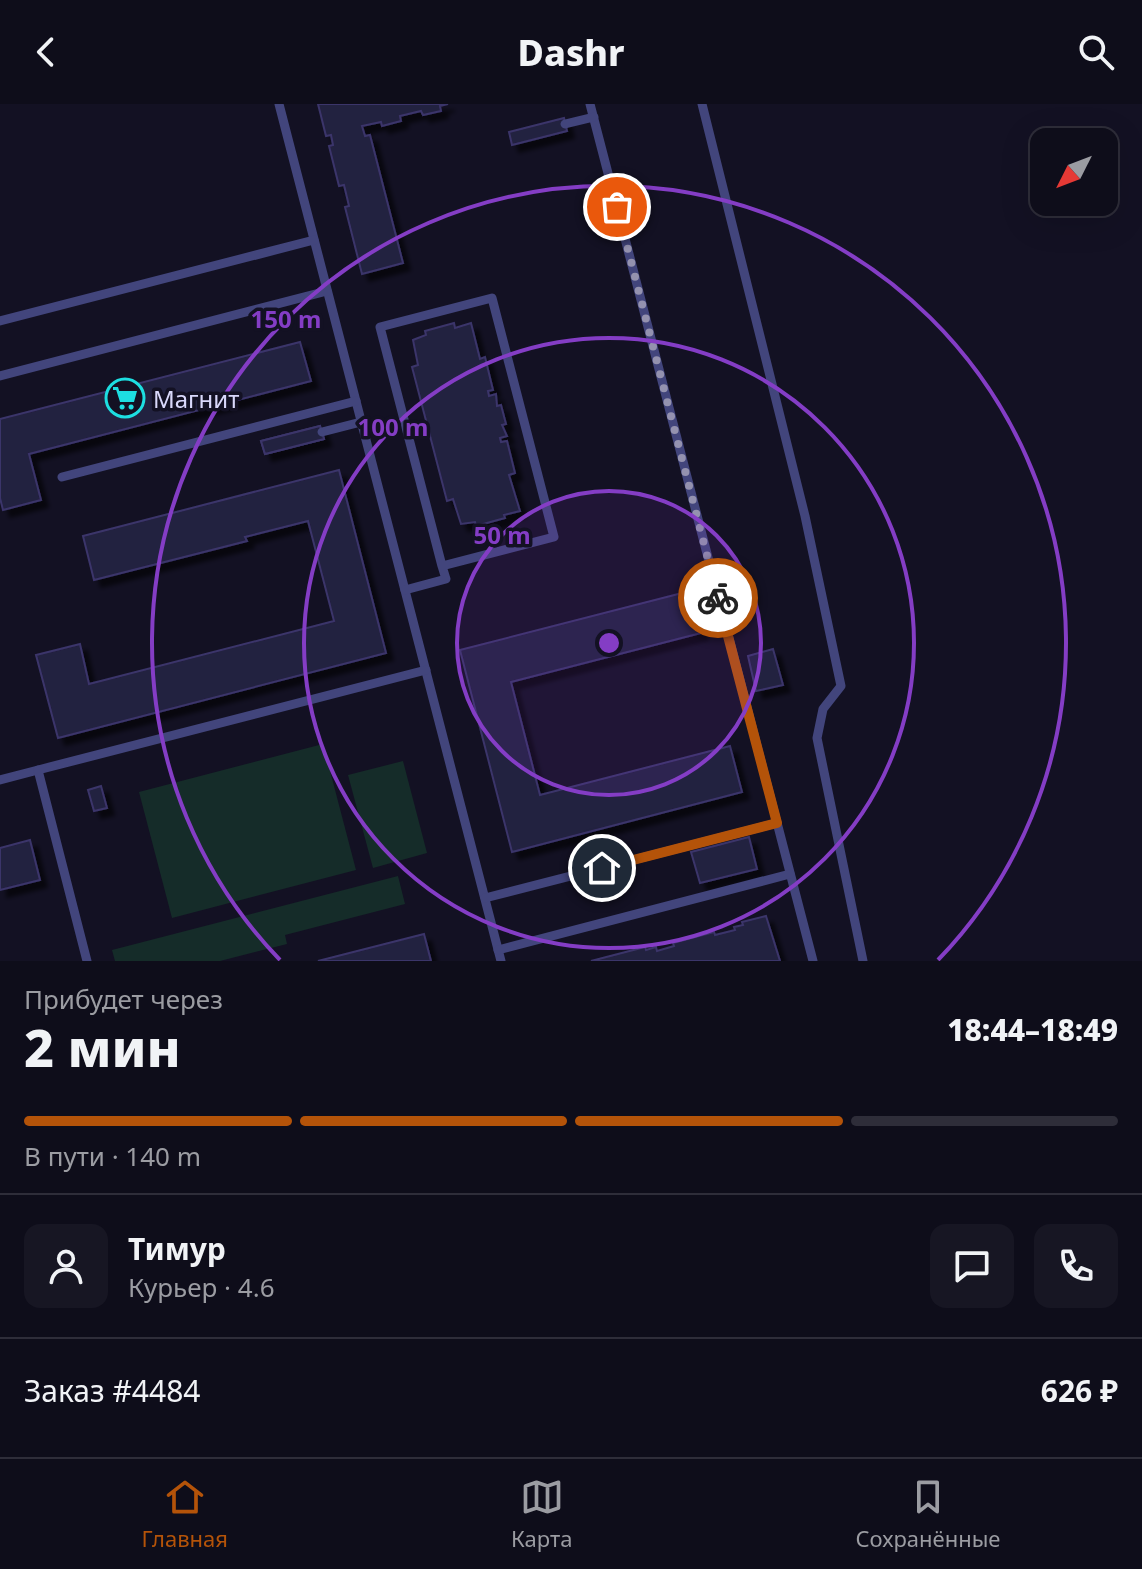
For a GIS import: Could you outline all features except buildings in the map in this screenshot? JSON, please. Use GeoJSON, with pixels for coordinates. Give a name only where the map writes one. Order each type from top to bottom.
{"type":"FeatureCollection","features":[{"type":"Feature","properties":{"kind":"lane"},"geometry":{"type":"LineString","coordinates":[[279,104],[501,961]]}},
{"type":"Feature","properties":{"kind":"lane"},"geometry":{"type":"LineString","coordinates":[[590,104],[813,961]]}},
{"type":"Feature","properties":{"kind":"lane"},"geometry":{"type":"LineString","coordinates":[[702,104],[805,516],[841,686],[823,709],[817,738],[863,961]]}},
{"type":"Feature","properties":{"kind":"lane"},"geometry":{"type":"LineString","coordinates":[[565,124],[594,117]]}},
{"type":"Feature","properties":{"kind":"lane"},"geometry":{"type":"LineString","coordinates":[[0,321],[314,240]]}},
{"type":"Feature","properties":{"kind":"lane"},"geometry":{"type":"LineString","coordinates":[[0,376],[327,291]]}},
{"type":"Feature","properties":{"kind":"lane"},"geometry":{"type":"LineString","coordinates":[[405,590],[446,579],[442,566],[380,327],[492,298],[554,537],[442,566]]}},
{"type":"Feature","properties":{"kind":"lane"},"geometry":{"type":"LineString","coordinates":[[62,477],[356,401]]}},
{"type":"Feature","properties":{"kind":"lane"},"geometry":{"type":"LineString","coordinates":[[322,432],[361,422]]}},
{"type":"Feature","properties":{"kind":"lane"},"geometry":{"type":"LineString","coordinates":[[0,780],[426,670]]}},
{"type":"Feature","properties":{"kind":"lane"},"geometry":{"type":"LineString","coordinates":[[38,770],[87,961]]}},
{"type":"Feature","properties":{"kind":"lane"},"geometry":{"type":"LineString","coordinates":[[485,898],[777,823]]}},
{"type":"Feature","properties":{"kind":"lane"},"geometry":{"type":"LineString","coordinates":[[498,950],[790,874]]}},
{"type":"Feature","properties":{"kind":"green space"},"geometry":{"type":"Polygon","coordinates":[[[323,744],[356,870],[172,918],[139,792],[323,744]]]}},
{"type":"Feature","properties":{"kind":"green space"},"geometry":{"type":"Polygon","coordinates":[[[403,761],[427,853],[373,868],[348,775],[403,761]]]}},
{"type":"Feature","properties":{"kind":"green space"},"geometry":{"type":"Polygon","coordinates":[[[398,876],[405,904],[285,935],[287,944],[220,961],[115,961],[112,950],[398,876]]]}},
{"type":"Feature","properties":{"kind":"way so far"},"geometry":{"type":"LineString","coordinates":[[617,207],[718,598]]}},
{"type":"Feature","properties":{"kind":"place","name":"Магнит"},"geometry":{"type":"Point","coordinates":[125,398]}},
{"type":"Feature","properties":{"kind":"route"},"geometry":{"type":"LineString","coordinates":[[602,868],[777,823],[718,598]]}}]}
